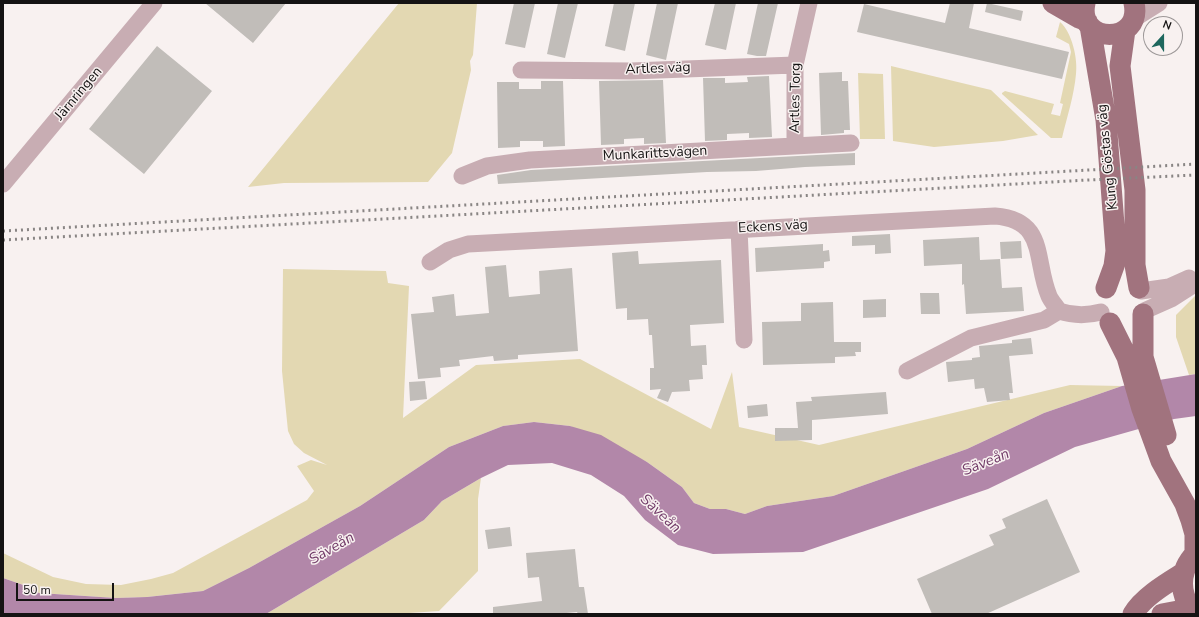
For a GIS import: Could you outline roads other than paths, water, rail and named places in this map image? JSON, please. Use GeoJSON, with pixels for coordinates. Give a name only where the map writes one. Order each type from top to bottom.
{"type":"FeatureCollection","features":[{"type":"Feature","properties":{"kind":"main road"},"geometry":{"type":"LineString","coordinates":[[1053,3],[1079,18],[1087,17],[1096,31],[1107,35],[1115,35],[1131,18]]}},
{"type":"Feature","properties":{"kind":"main road","name":"Kung Göstas väg"},"geometry":{"type":"LineString","coordinates":[[1087,17],[1106,120],[1116,251],[1114,266],[1106,288],[1100,299],[1105,318],[1127,357],[1140,374],[1159,437],[1161,461],[1185,504],[1195,534],[1196,554]]}},
{"type":"Feature","properties":{"kind":"main road","name":"Kung Göstas väg"},"geometry":{"type":"LineString","coordinates":[[1131,18],[1120,66],[1135,190],[1135,265],[1142,301],[1143,357],[1140,374]]}},
{"type":"Feature","properties":{"kind":"main road"},"geometry":{"type":"LineString","coordinates":[[1105,318],[1118,327],[1129,326],[1138,321],[1142,301],[1132,284],[1124,281],[1116,282],[1106,288]]}},
{"type":"Feature","properties":{"kind":"main road","name":"Kung Göstas väg"},"geometry":{"type":"LineString","coordinates":[[1159,437],[1174,458],[1196,498]]}},
{"type":"Feature","properties":{"kind":"main road"},"geometry":{"type":"LineString","coordinates":[[1195,614],[1183,595],[1182,584],[1183,573],[1186,566],[1196,554]]}},
{"type":"Feature","properties":{"kind":"main road"},"geometry":{"type":"LineString","coordinates":[[1133,614],[1143,602],[1160,587],[1183,573]]}},
{"type":"Feature","properties":{"kind":"main road"},"geometry":{"type":"LineString","coordinates":[[1162,614],[1178,611],[1195,614]]}},
{"type":"Feature","properties":{"kind":"street","name":"Järnringen"},"geometry":{"type":"LineString","coordinates":[[3,184],[154,3]]}},
{"type":"Feature","properties":{"kind":"street","name":"Artles Torg"},"geometry":{"type":"LineString","coordinates":[[795,146],[795,65],[809,3]]}},
{"type":"Feature","properties":{"kind":"street"},"geometry":{"type":"LineString","coordinates":[[1131,18],[1159,3]]}},
{"type":"Feature","properties":{"kind":"street","name":"Artles väg"},"geometry":{"type":"LineString","coordinates":[[521,70],[631,70],[795,65]]}},
{"type":"Feature","properties":{"kind":"street","name":"Munkarittsvägen"},"geometry":{"type":"LineString","coordinates":[[462,176],[487,166],[530,160],[851,143]]}},
{"type":"Feature","properties":{"kind":"street","name":"Eckens väg"},"geometry":{"type":"LineString","coordinates":[[430,262],[449,250],[468,244],[995,216],[1005,217],[1023,225],[1031,232],[1035,241],[1049,296],[1059,311]]}},
{"type":"Feature","properties":{"kind":"street"},"geometry":{"type":"LineString","coordinates":[[739,229],[744,340]]}},
{"type":"Feature","properties":{"kind":"street"},"geometry":{"type":"LineString","coordinates":[[1142,301],[1169,287],[1185,281],[1196,274]]}},
{"type":"Feature","properties":{"kind":"street"},"geometry":{"type":"LineString","coordinates":[[1142,301],[1171,299],[1196,283]]}},
{"type":"Feature","properties":{"kind":"street"},"geometry":{"type":"LineString","coordinates":[[907,371],[971,338],[1044,320],[1059,311],[1079,316],[1090,315],[1105,318]]}},
{"type":"Feature","properties":{"kind":"water","name":"Säveån"},"geometry":{"type":"Polygon","coordinates":[[[1196,374],[1196,416],[1174,419],[1075,447],[988,489],[803,552],[713,554],[678,545],[645,520],[624,496],[591,475],[552,463],[508,465],[481,478],[442,501],[424,520],[266,614],[3,614],[3,578],[29,587],[39,593],[116,598],[147,597],[203,591],[249,568],[360,506],[449,447],[503,426],[534,422],[570,426],[601,435],[647,462],[682,487],[694,503],[710,509],[726,509],[745,514],[767,506],[833,496],[967,449],[1044,413],[1122,386],[1196,374]]]}},
{"type":"Feature","properties":{"kind":"railway"},"geometry":{"type":"LineString","coordinates":[[3,231],[1196,164]]}},
{"type":"Feature","properties":{"kind":"railway"},"geometry":{"type":"LineString","coordinates":[[3,240],[1196,175]]}}]}
